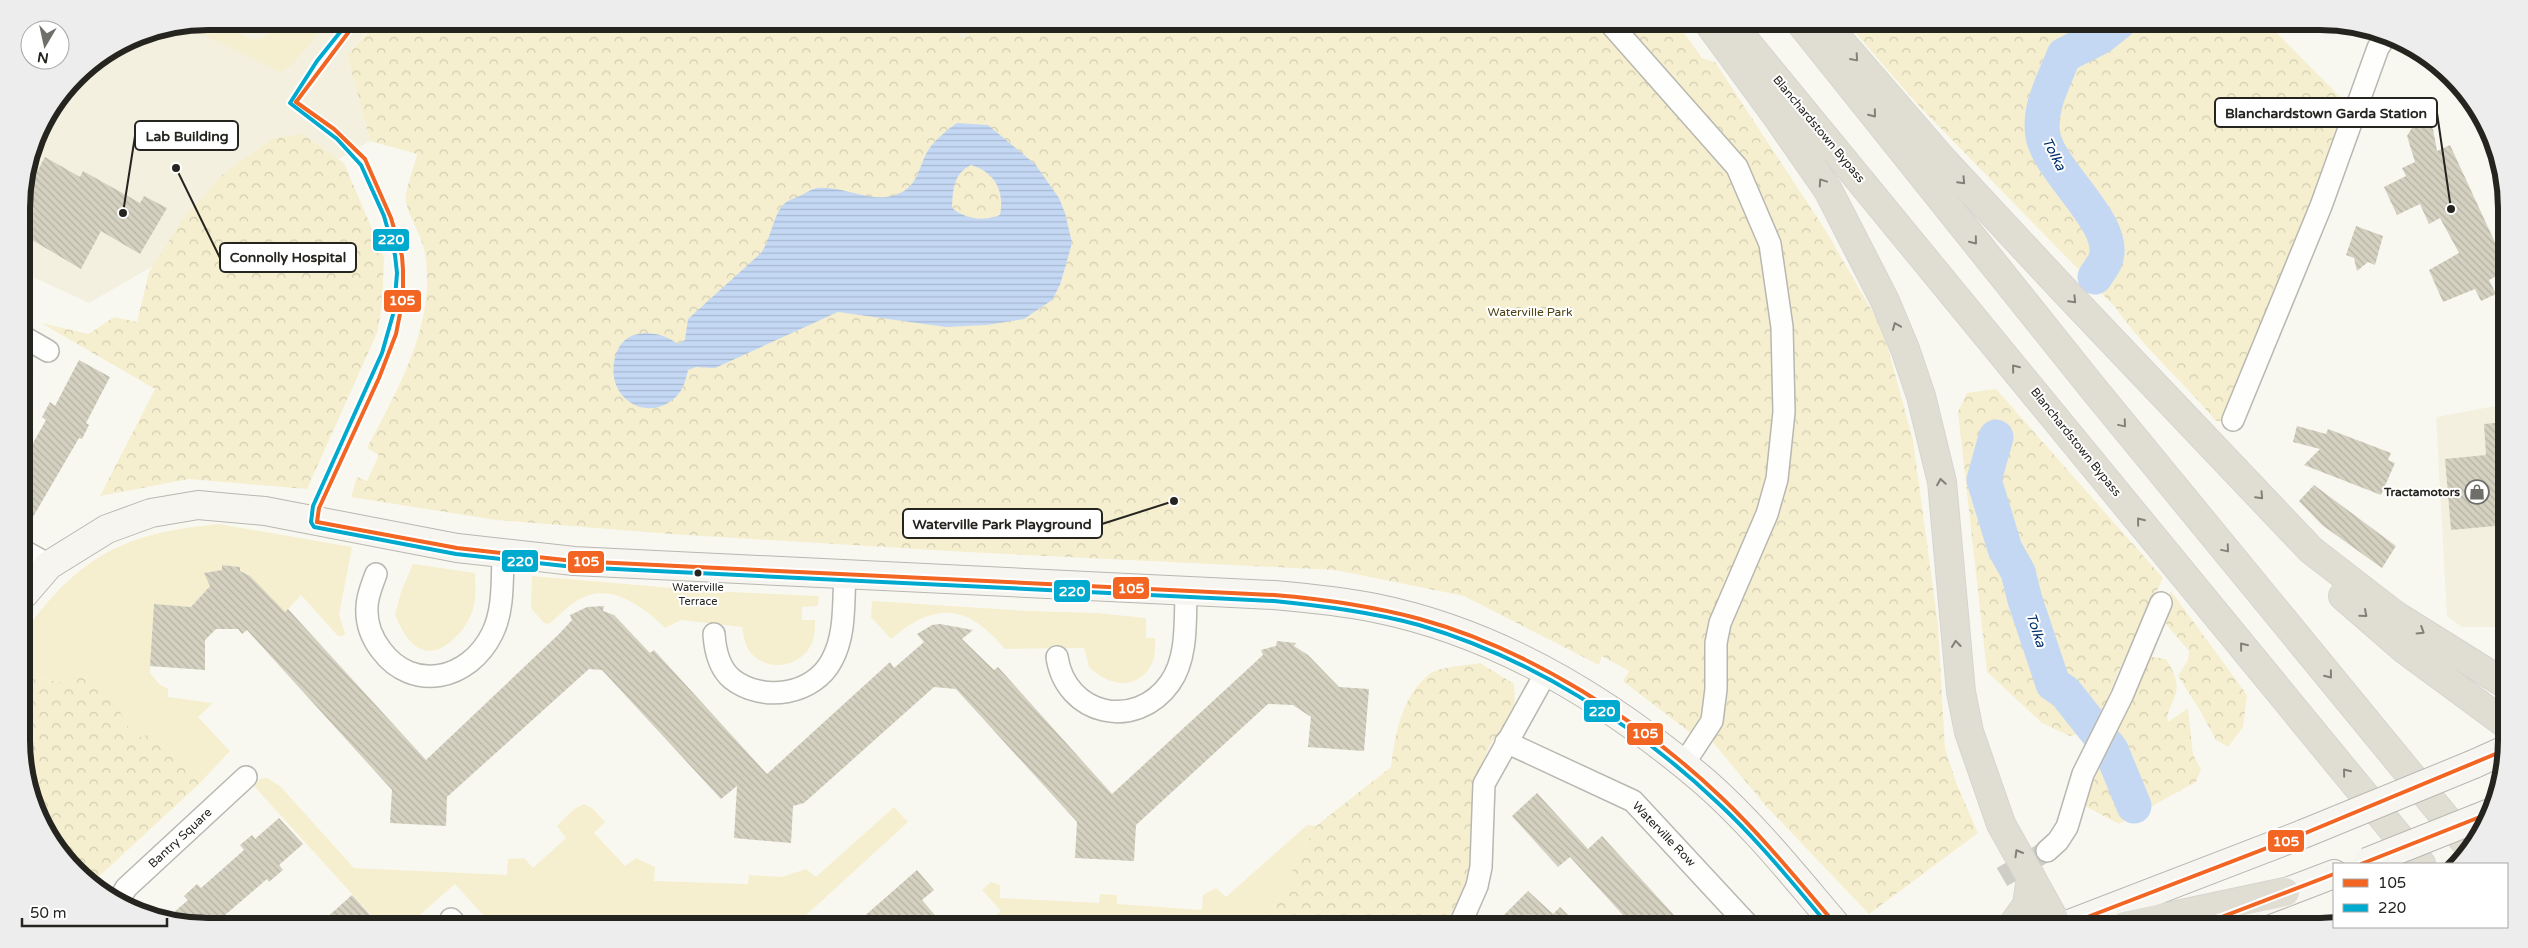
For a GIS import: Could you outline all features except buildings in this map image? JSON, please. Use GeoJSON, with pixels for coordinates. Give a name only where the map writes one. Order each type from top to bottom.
{"type":"FeatureCollection","features":[{"type":"Feature","properties":{"kind":"highway"},"geometry":{"type":"LineString","coordinates":[[1714,30],[1828,190],[1886,300],[1905,349],[1921,396],[1942,482],[1960,683],[1969,732],[2001,824],[2054,918]]}},
{"type":"Feature","properties":{"kind":"highway","name":"Blanchardstown Bypass"},"geometry":{"type":"LineString","coordinates":[[1737,30],[2420,863]]}},
{"type":"Feature","properties":{"kind":"highway"},"geometry":{"type":"LineString","coordinates":[[1806,30],[2085,379],[2466,842]]}},
{"type":"Feature","properties":{"kind":"highway"},"geometry":{"type":"LineString","coordinates":[[1831,30],[1949,166],[2311,550],[2395,615],[2498,679]]}},
{"type":"Feature","properties":{"kind":"highway"},"geometry":{"type":"LineString","coordinates":[[2311,550],[2340,593],[2404,649],[2498,718]]}},
{"type":"Feature","properties":{"kind":"highway"},"geometry":{"type":"LineString","coordinates":[[2017,918],[2026,905],[2031,877]]}},
{"type":"Feature","properties":{"kind":"highway"},"geometry":{"type":"LineString","coordinates":[[2163,918],[2286,892]]}},
{"type":"Feature","properties":{"kind":"street"},"geometry":{"type":"LineString","coordinates":[[1616,30],[1737,167],[1770,244],[1782,327],[1784,412],[1777,478],[1767,514],[1720,623],[1716,643],[1716,689],[1712,722],[1683,765]]}},
{"type":"Feature","properties":{"kind":"street"},"geometry":{"type":"LineString","coordinates":[[2233,420],[2321,206],[2382,41]]}},
{"type":"Feature","properties":{"kind":"street"},"geometry":{"type":"LineString","coordinates":[[30,341],[48,351]]}},
{"type":"Feature","properties":{"kind":"street"},"geometry":{"type":"LineString","coordinates":[[30,587],[49,565],[107,528],[151,513],[198,505],[265,511],[412,540],[503,554],[654,566],[1274,595],[1376,608],[1469,636],[1546,671],[1601,703],[1705,783],[1777,855],[1831,918]]}},
{"type":"Feature","properties":{"kind":"street"},"geometry":{"type":"LineString","coordinates":[[30,554],[49,565]]}},
{"type":"Feature","properties":{"kind":"street"},"geometry":{"type":"LineString","coordinates":[[376,574],[366,607],[368,626],[373,639],[391,663],[409,674],[429,677],[458,670],[467,664],[481,650],[493,633],[499,607],[503,554]]}},
{"type":"Feature","properties":{"kind":"street"},"geometry":{"type":"LineString","coordinates":[[714,634],[717,655],[733,679],[749,687],[776,693],[805,687],[822,675],[839,645],[842,634],[845,574]]}},
{"type":"Feature","properties":{"kind":"street"},"geometry":{"type":"LineString","coordinates":[[1057,657],[1059,668],[1069,688],[1077,698],[1087,704],[1115,711],[1127,711],[1143,706],[1161,695],[1171,682],[1179,666],[1183,647],[1186,590]]}},
{"type":"Feature","properties":{"kind":"street"},"geometry":{"type":"LineString","coordinates":[[2047,851],[2067,827],[2083,774],[2122,696],[2161,603]]}},
{"type":"Feature","properties":{"kind":"street"},"geometry":{"type":"LineString","coordinates":[[1463,918],[1477,886],[1481,867],[1484,784],[1546,671]]}},
{"type":"Feature","properties":{"kind":"street","name":"Waterville Row"},"geometry":{"type":"LineString","coordinates":[[1506,742],[1633,801],[1742,918]]}},
{"type":"Feature","properties":{"kind":"street"},"geometry":{"type":"LineString","coordinates":[[2085,918],[2303,834],[2498,753]]}},
{"type":"Feature","properties":{"kind":"street","name":"Bantry Square"},"geometry":{"type":"LineString","coordinates":[[122,896],[126,888],[246,777]]}},
{"type":"Feature","properties":{"kind":"street"},"geometry":{"type":"LineString","coordinates":[[2364,863],[2481,817]]}},
{"type":"Feature","properties":{"kind":"street"},"geometry":{"type":"LineString","coordinates":[[2219,918],[2333,874]]}},
{"type":"Feature","properties":{"kind":"shaded area"},"geometry":{"type":"Polygon","coordinates":[[[196,30],[368,30],[347,55],[370,141],[89,303],[30,276],[30,196],[33,173],[48,129],[67,99],[82,82],[99,67],[129,48],[173,33],[196,30]]]}},
{"type":"Feature","properties":{"kind":"shaded area"},"geometry":{"type":"Polygon","coordinates":[[[954,30],[970,30],[963,38],[954,30]]]}},
{"type":"Feature","properties":{"kind":"shaded area"},"geometry":{"type":"Polygon","coordinates":[[[2498,405],[2498,627],[2462,627],[2447,616],[2436,417],[2498,405]]]}},
{"type":"Feature","properties":{"kind":"green space"},"geometry":{"type":"Polygon","coordinates":[[[195,30],[233,30],[245,37],[261,39],[271,30],[321,30],[292,65],[280,72],[195,30]]]}},
{"type":"Feature","properties":{"kind":"green space","name":"Waterville Park"},"geometry":{"type":"Polygon","coordinates":[[[370,30],[954,30],[963,38],[970,30],[1682,30],[1702,58],[1715,62],[1826,231],[1883,330],[1913,440],[1938,625],[1945,749],[1957,785],[1978,833],[1869,914],[1766,806],[1706,734],[1696,737],[1623,681],[1629,671],[1602,656],[1599,665],[1464,596],[1335,570],[967,552],[671,534],[496,520],[351,497],[357,477],[367,481],[379,455],[367,448],[403,378],[413,353],[426,301],[427,275],[424,249],[408,211],[406,199],[417,154],[370,141],[347,55],[370,30]]]}},
{"type":"Feature","properties":{"kind":"green space"},"geometry":{"type":"Polygon","coordinates":[[[1853,30],[2274,30],[2349,106],[2229,420],[2216,421],[2151,351],[2115,307],[1919,106],[1853,30]]]}},
{"type":"Feature","properties":{"kind":"green space"},"geometry":{"type":"Polygon","coordinates":[[[302,134],[344,163],[384,257],[382,306],[377,333],[307,489],[189,479],[100,496],[155,389],[41,323],[89,334],[114,317],[137,322],[149,272],[183,219],[224,173],[274,138],[302,134]]]}},
{"type":"Feature","properties":{"kind":"green space"},"geometry":{"type":"Polygon","coordinates":[[[1996,389],[2163,578],[2118,672],[2105,706],[2086,732],[2070,736],[2042,723],[1987,672],[1958,412],[1967,393],[1996,389]]]}},
{"type":"Feature","properties":{"kind":"green space"},"geometry":{"type":"Polygon","coordinates":[[[219,524],[352,547],[339,615],[345,633],[343,636],[338,636],[301,595],[279,619],[240,571],[240,567],[222,565],[222,570],[205,573],[210,586],[191,607],[154,604],[150,673],[159,684],[168,689],[168,697],[213,703],[198,717],[230,751],[200,783],[170,752],[157,732],[134,739],[108,690],[76,675],[60,682],[36,678],[30,682],[30,624],[66,583],[104,554],[124,544],[168,531],[219,524]]]}},
{"type":"Feature","properties":{"kind":"green space"},"geometry":{"type":"Polygon","coordinates":[[[413,564],[475,573],[475,603],[465,626],[447,645],[432,651],[424,650],[414,645],[406,636],[395,615],[401,592],[413,564]]]}},
{"type":"Feature","properties":{"kind":"green space"},"geometry":{"type":"Polygon","coordinates":[[[532,576],[708,591],[819,596],[818,606],[802,607],[802,620],[815,620],[814,638],[809,649],[795,661],[776,665],[759,660],[749,651],[742,627],[681,620],[665,628],[631,602],[611,594],[600,593],[584,597],[568,607],[549,624],[544,623],[531,608],[532,576]]]}},
{"type":"Feature","properties":{"kind":"green space"},"geometry":{"type":"Polygon","coordinates":[[[2171,591],[2247,695],[2243,727],[2228,747],[2216,740],[2178,676],[2188,660],[2189,651],[2166,624],[2170,610],[2166,603],[2171,591]]]}},
{"type":"Feature","properties":{"kind":"green space"},"geometry":{"type":"Polygon","coordinates":[[[872,601],[1028,611],[1097,613],[1146,618],[1146,638],[1155,638],[1153,662],[1145,674],[1138,679],[1122,683],[1113,681],[1104,678],[1089,667],[1084,648],[1005,649],[978,623],[964,616],[951,613],[922,618],[891,639],[871,617],[872,601]]]}},
{"type":"Feature","properties":{"kind":"green space"},"geometry":{"type":"Polygon","coordinates":[[[2146,656],[2166,659],[2171,668],[2177,686],[2168,722],[2188,708],[2193,755],[2201,769],[2196,782],[2119,824],[2083,805],[2146,656]]]}},
{"type":"Feature","properties":{"kind":"green space"},"geometry":{"type":"Polygon","coordinates":[[[1480,663],[1514,684],[1515,707],[1509,719],[1490,745],[1473,786],[1472,877],[1454,918],[1268,918],[1316,826],[1391,767],[1398,728],[1413,692],[1431,673],[1447,668],[1480,663]]]}},
{"type":"Feature","properties":{"kind":"green space"},"geometry":{"type":"Polygon","coordinates":[[[76,675],[109,690],[134,739],[157,732],[170,752],[200,783],[97,879],[82,866],[60,839],[48,819],[33,775],[30,752],[30,682],[36,678],[60,682],[76,675]]]}},
{"type":"Feature","properties":{"kind":"green space"},"geometry":{"type":"Polygon","coordinates":[[[267,778],[280,786],[354,868],[507,875],[508,859],[524,858],[533,868],[566,838],[557,826],[574,809],[584,804],[592,808],[605,822],[594,833],[625,866],[636,858],[655,867],[654,881],[748,884],[749,875],[782,877],[806,869],[816,877],[894,807],[908,822],[803,918],[486,918],[455,884],[416,918],[374,918],[254,786],[260,779],[267,778]]]}},
{"type":"Feature","properties":{"kind":"green space"},"geometry":{"type":"Polygon","coordinates":[[[1307,825],[1316,826],[1268,918],[993,918],[1001,911],[982,890],[991,882],[1000,885],[1000,898],[1099,903],[1100,894],[1117,895],[1117,904],[1202,910],[1203,895],[1216,888],[1226,897],[1307,825]]]}},
{"type":"Feature","properties":{"kind":"water"},"geometry":{"type":"Polygon","coordinates":[[[957,123],[988,125],[1035,164],[1059,198],[1065,213],[1072,243],[1060,285],[1052,300],[1024,319],[987,325],[946,327],[838,312],[715,368],[696,367],[688,370],[680,392],[669,402],[657,407],[644,408],[633,404],[623,396],[616,385],[613,371],[616,354],[623,342],[634,335],[646,333],[662,336],[678,344],[685,340],[688,319],[761,253],[777,215],[785,203],[817,188],[828,188],[872,197],[893,196],[904,191],[916,177],[929,149],[938,138],[957,123]],[[971,165],[957,178],[952,208],[963,215],[974,218],[981,219],[1000,215],[1001,198],[996,183],[992,177],[971,165]]]}},
{"type":"Feature","properties":{"kind":"waterway","name":"Tolka"},"geometry":{"type":"LineString","coordinates":[[2095,277],[2105,261],[2107,247],[2103,231],[2094,215],[2048,151],[2042,126],[2048,95],[2064,55],[2100,37],[2109,30]]}},
{"type":"Feature","properties":{"kind":"waterway","name":"Tolka"},"geometry":{"type":"LineString","coordinates":[[1996,437],[1984,480],[2005,549],[2018,572],[2025,600],[2053,684],[2065,692],[2111,750],[2134,806]]}},
{"type":"Feature","properties":{"kind":"tunnel"},"geometry":{"type":"LineString","coordinates":[[2002,877],[2047,851]]}},
{"type":"Feature","properties":{"kind":"transit line","name":"220"},"geometry":{"type":"LineString","coordinates":[[342,30],[317,61],[290,103],[337,139],[361,165],[384,216],[395,255],[397,273],[394,311],[382,353],[313,506],[311,522],[314,527],[456,554],[574,567],[1274,601],[1347,610],[1419,625],[1500,655],[1540,675],[1579,696],[1652,746],[1686,774],[1748,832],[1822,918]]}},
{"type":"Feature","properties":{"kind":"transit line","name":"105"},"geometry":{"type":"LineString","coordinates":[[296,102],[350,30]]}},
{"type":"Feature","properties":{"kind":"transit line","name":"105"},"geometry":{"type":"LineString","coordinates":[[296,102],[334,129],[365,159],[391,218],[402,256],[403,270],[403,298],[396,334],[379,378],[319,508],[317,522]]}},
{"type":"Feature","properties":{"kind":"transit line","name":"105"},"geometry":{"type":"LineString","coordinates":[[317,522],[457,548],[574,561],[1274,595],[1384,610],[1420,619],[1461,632],[1502,649],[1542,669],[1582,691],[1657,742],[1691,770],[1753,829],[1830,918]]}},
{"type":"Feature","properties":{"kind":"transit line","name":"105"},"geometry":{"type":"LineString","coordinates":[[2085,918],[2303,834],[2498,753]]}},
{"type":"Feature","properties":{"kind":"transit line","name":"105"},"geometry":{"type":"LineString","coordinates":[[2364,863],[2481,817]]}},
{"type":"Feature","properties":{"kind":"transit line","name":"105"},"geometry":{"type":"LineString","coordinates":[[2219,918],[2333,874]]}},
{"type":"Feature","properties":{"kind":"place","name":"Connolly Hospital"},"geometry":{"type":"Point","coordinates":[176,168]}},
{"type":"Feature","properties":{"kind":"place","name":"Blanchardstown Garda Station"},"geometry":{"type":"Point","coordinates":[2451,209]}},
{"type":"Feature","properties":{"kind":"place","name":"Lab Building"},"geometry":{"type":"Point","coordinates":[123,213]}},
{"type":"Feature","properties":{"kind":"place","name":"Tractamotors"},"geometry":{"type":"Point","coordinates":[2477,492]}},
{"type":"Feature","properties":{"kind":"place","name":"Waterville Park Playground"},"geometry":{"type":"Point","coordinates":[1174,501]}},
{"type":"Feature","properties":{"kind":"place","name":"Waterville Terrace"},"geometry":{"type":"Point","coordinates":[698,573]}}]}
